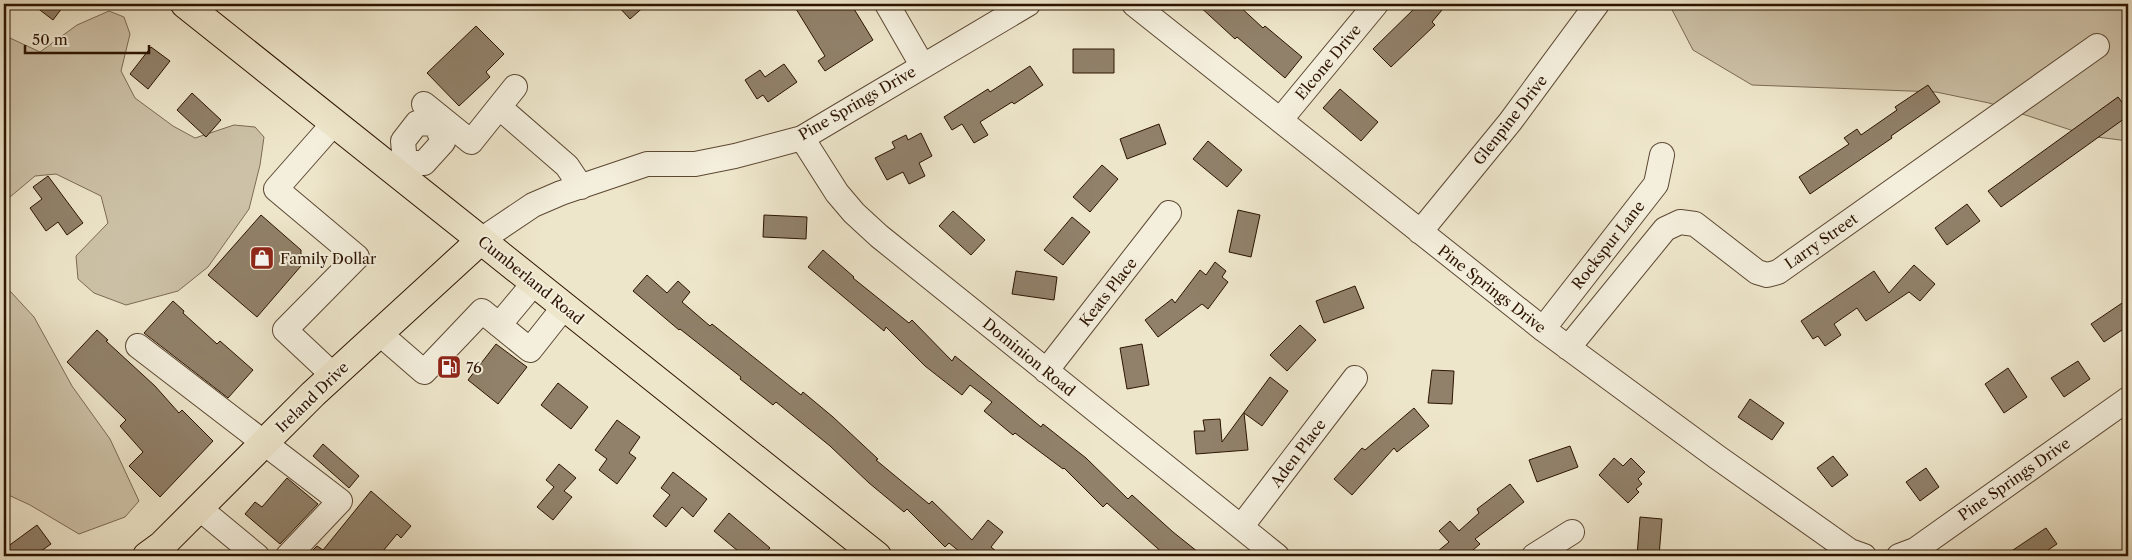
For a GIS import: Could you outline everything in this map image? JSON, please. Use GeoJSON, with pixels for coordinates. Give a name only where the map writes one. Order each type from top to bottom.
{"type":"FeatureCollection","features":[{"type":"Feature","properties":{"kind":"main road","name":"Cumberland Road"},"geometry":{"type":"LineString","coordinates":[[185,4],[334,123],[401,168],[481,240],[877,556]]}},
{"type":"Feature","properties":{"kind":"main road","name":"Ireland Drive"},"geometry":{"type":"LineString","coordinates":[[147,556],[162,545],[333,375],[481,240]]}},
{"type":"Feature","properties":{"kind":"street"},"geometry":{"type":"LineString","coordinates":[[887,4],[922,65]]}},
{"type":"Feature","properties":{"kind":"street","name":"Pine Springs Drive"},"geometry":{"type":"LineString","coordinates":[[481,240],[533,205],[647,164],[695,164],[735,156],[802,138],[922,65],[1028,4]]}},
{"type":"Feature","properties":{"kind":"street","name":"Pine Springs Drive"},"geometry":{"type":"LineString","coordinates":[[1134,4],[1568,348],[1850,551],[1864,556]]}},
{"type":"Feature","properties":{"kind":"street","name":"Elcone Drive"},"geometry":{"type":"LineString","coordinates":[[1280,119],[1376,4]]}},
{"type":"Feature","properties":{"kind":"street","name":"Glenpine Drive"},"geometry":{"type":"LineString","coordinates":[[1420,232],[1510,122],[1597,4]]}},
{"type":"Feature","properties":{"kind":"street","name":"Larry Street"},"geometry":{"type":"LineString","coordinates":[[1568,348],[1665,229],[1680,222],[1695,224],[1757,272],[1767,275],[1778,272],[2097,46]]}},
{"type":"Feature","properties":{"kind":"street"},"geometry":{"type":"LineString","coordinates":[[401,168],[424,163],[443,142],[434,115],[471,142],[515,87]]}},
{"type":"Feature","properties":{"kind":"street"},"geometry":{"type":"LineString","coordinates":[[499,107],[566,166],[581,187]]}},
{"type":"Feature","properties":{"kind":"street"},"geometry":{"type":"LineString","coordinates":[[333,375],[285,330],[357,257],[276,189],[334,123]]}},
{"type":"Feature","properties":{"kind":"street","name":"Dominion Road"},"geometry":{"type":"LineString","coordinates":[[802,138],[837,193],[854,214],[1277,556]]}},
{"type":"Feature","properties":{"kind":"street","name":"Rockspur Lane"},"geometry":{"type":"LineString","coordinates":[[1543,329],[1656,184],[1662,155]]}},
{"type":"Feature","properties":{"kind":"street","name":"Keats Place"},"geometry":{"type":"LineString","coordinates":[[1046,370],[1169,213]]}},
{"type":"Feature","properties":{"kind":"street"},"geometry":{"type":"LineString","coordinates":[[499,325],[534,283]]}},
{"type":"Feature","properties":{"kind":"street"},"geometry":{"type":"LineString","coordinates":[[379,333],[424,372],[482,311],[530,350],[564,307]]}},
{"type":"Feature","properties":{"kind":"street"},"geometry":{"type":"LineString","coordinates":[[138,346],[266,442],[340,501],[288,556]]}},
{"type":"Feature","properties":{"kind":"street","name":"Aden Place"},"geometry":{"type":"LineString","coordinates":[[1241,527],[1355,378]]}},
{"type":"Feature","properties":{"kind":"street","name":"Pine Springs Drive"},"geometry":{"type":"LineString","coordinates":[[1899,556],[1915,550],[2128,399]]}},
{"type":"Feature","properties":{"kind":"street"},"geometry":{"type":"LineString","coordinates":[[200,508],[257,556]]}},
{"type":"Feature","properties":{"kind":"street"},"geometry":{"type":"LineString","coordinates":[[1534,556],[1572,532]]}},
{"type":"Feature","properties":{"kind":"shaded area"},"geometry":{"type":"Polygon","coordinates":[[[1669,4],[2128,4],[2128,141],[2089,136],[1989,103],[1936,92],[1752,85],[1693,50],[1669,4]]]}},
{"type":"Feature","properties":{"kind":"shaded area"},"geometry":{"type":"Polygon","coordinates":[[[109,11],[124,17],[130,34],[121,71],[135,98],[173,126],[195,138],[234,125],[255,127],[264,137],[260,165],[249,209],[208,267],[178,291],[126,305],[94,293],[78,279],[76,256],[108,223],[101,196],[56,174],[35,176],[4,202],[4,33],[10,38],[40,52],[77,25],[109,11]]]}},
{"type":"Feature","properties":{"kind":"shaded area"},"geometry":{"type":"Polygon","coordinates":[[[10,291],[34,317],[72,386],[110,439],[139,501],[125,517],[79,534],[30,505],[4,493],[4,292],[10,291]]]}},
{"type":"Feature","properties":{"kind":"building"},"geometry":{"type":"Polygon","coordinates":[[[32,4],[65,4],[53,20],[32,4]]]}},
{"type":"Feature","properties":{"kind":"building"},"geometry":{"type":"Polygon","coordinates":[[[616,4],[647,4],[630,19],[616,4]]]}},
{"type":"Feature","properties":{"kind":"building"},"geometry":{"type":"Polygon","coordinates":[[[793,4],[851,4],[873,40],[825,71],[818,61],[825,56],[793,4]]]}},
{"type":"Feature","properties":{"kind":"building"},"geometry":{"type":"Polygon","coordinates":[[[1197,4],[1237,4],[1263,28],[1265,26],[1302,57],[1285,78],[1237,37],[1235,39],[1197,4]]]}},
{"type":"Feature","properties":{"kind":"building"},"geometry":{"type":"Polygon","coordinates":[[[1419,4],[1447,4],[1432,22],[1435,25],[1391,67],[1373,49],[1419,4]]]}},
{"type":"Feature","properties":{"kind":"building"},"geometry":{"type":"Polygon","coordinates":[[[476,26],[504,54],[486,72],[490,77],[459,106],[427,73],[476,26]]]}},
{"type":"Feature","properties":{"kind":"building"},"geometry":{"type":"Polygon","coordinates":[[[151,47],[170,61],[148,89],[130,74],[151,47]]]}},
{"type":"Feature","properties":{"kind":"building"},"geometry":{"type":"Polygon","coordinates":[[[1073,49],[1114,49],[1114,73],[1073,73],[1073,49]]]}},
{"type":"Feature","properties":{"kind":"building"},"geometry":{"type":"Polygon","coordinates":[[[784,64],[797,82],[768,102],[763,95],[757,99],[745,80],[760,70],[765,77],[784,64]]]}},
{"type":"Feature","properties":{"kind":"building"},"geometry":{"type":"Polygon","coordinates":[[[1030,66],[1043,85],[1014,104],[1012,102],[980,122],[988,135],[974,143],[962,124],[952,130],[944,117],[988,89],[990,92],[1030,66]]]}},
{"type":"Feature","properties":{"kind":"building"},"geometry":{"type":"Polygon","coordinates":[[[1928,85],[1940,102],[1891,136],[1892,138],[1810,194],[1799,177],[1849,144],[1844,138],[1857,129],[1861,135],[1897,110],[1895,107],[1928,85]]]}},
{"type":"Feature","properties":{"kind":"building"},"geometry":{"type":"Polygon","coordinates":[[[1340,89],[1378,122],[1361,141],[1323,108],[1340,89]]]}},
{"type":"Feature","properties":{"kind":"building"},"geometry":{"type":"Polygon","coordinates":[[[192,93],[221,120],[206,137],[177,110],[192,93]]]}},
{"type":"Feature","properties":{"kind":"building"},"geometry":{"type":"Polygon","coordinates":[[[2118,97],[2128,110],[2128,116],[2001,207],[1988,191],[2118,97]]]}},
{"type":"Feature","properties":{"kind":"building"},"geometry":{"type":"Polygon","coordinates":[[[1159,124],[1166,144],[1127,159],[1120,139],[1159,124]]]}},
{"type":"Feature","properties":{"kind":"building"},"geometry":{"type":"Polygon","coordinates":[[[921,133],[932,156],[919,163],[925,176],[909,184],[903,172],[887,180],[875,158],[895,148],[892,142],[906,135],[908,140],[921,133]]]}},
{"type":"Feature","properties":{"kind":"building"},"geometry":{"type":"Polygon","coordinates":[[[1208,141],[1242,170],[1227,187],[1193,159],[1208,141]]]}},
{"type":"Feature","properties":{"kind":"building"},"geometry":{"type":"Polygon","coordinates":[[[1102,165],[1118,179],[1090,212],[1073,197],[1102,165]]]}},
{"type":"Feature","properties":{"kind":"building"},"geometry":{"type":"Polygon","coordinates":[[[48,176],[83,223],[67,235],[58,222],[46,231],[30,208],[42,199],[33,187],[48,176]]]}},
{"type":"Feature","properties":{"kind":"building"},"geometry":{"type":"Polygon","coordinates":[[[1967,204],[1980,221],[1947,245],[1935,228],[1967,204]]]}},
{"type":"Feature","properties":{"kind":"building"},"geometry":{"type":"Polygon","coordinates":[[[1238,210],[1260,215],[1251,257],[1229,252],[1238,210]]]}},
{"type":"Feature","properties":{"kind":"building"},"geometry":{"type":"Polygon","coordinates":[[[953,211],[985,240],[971,255],[939,226],[953,211]]]}},
{"type":"Feature","properties":{"kind":"building","name":"Family Dollar"},"geometry":{"type":"Polygon","coordinates":[[[261,215],[301,250],[301,266],[257,317],[208,275],[261,215]]]}},
{"type":"Feature","properties":{"kind":"building"},"geometry":{"type":"Polygon","coordinates":[[[764,215],[807,217],[806,239],[763,237],[764,215]]]}},
{"type":"Feature","properties":{"kind":"building"},"geometry":{"type":"Polygon","coordinates":[[[1072,217],[1090,232],[1063,265],[1044,250],[1072,217]]]}},
{"type":"Feature","properties":{"kind":"building"},"geometry":{"type":"Polygon","coordinates":[[[823,250],[853,278],[909,323],[912,320],[952,361],[955,356],[1041,427],[1043,424],[1086,458],[1128,499],[1132,495],[1203,556],[1166,556],[1107,503],[1103,507],[1064,468],[1015,433],[1013,435],[984,411],[992,402],[970,385],[962,395],[925,366],[886,327],[884,331],[808,267],[823,250]]]}},
{"type":"Feature","properties":{"kind":"building"},"geometry":{"type":"Polygon","coordinates":[[[1215,262],[1226,271],[1222,277],[1228,282],[1208,309],[1202,304],[1158,337],[1145,320],[1172,299],[1175,303],[1200,270],[1206,275],[1215,262]]]}},
{"type":"Feature","properties":{"kind":"building"},"geometry":{"type":"Polygon","coordinates":[[[1914,265],[1935,284],[1920,301],[1909,292],[1866,321],[1857,308],[1834,324],[1841,335],[1825,346],[1818,336],[1813,339],[1801,321],[1874,271],[1889,293],[1914,265]]]}},
{"type":"Feature","properties":{"kind":"building"},"geometry":{"type":"Polygon","coordinates":[[[1016,271],[1057,277],[1054,300],[1012,294],[1016,271]]]}},
{"type":"Feature","properties":{"kind":"building"},"geometry":{"type":"Polygon","coordinates":[[[647,275],[667,293],[678,281],[690,292],[682,302],[710,326],[712,324],[801,395],[803,392],[878,459],[876,460],[929,504],[932,501],[972,540],[988,520],[1003,532],[991,547],[1002,556],[965,556],[949,543],[945,547],[907,509],[904,512],[869,483],[830,446],[776,402],[773,405],[740,379],[741,377],[679,330],[633,291],[647,275]]]}},
{"type":"Feature","properties":{"kind":"building"},"geometry":{"type":"Polygon","coordinates":[[[1355,286],[1364,308],[1324,323],[1316,301],[1355,286]]]}},
{"type":"Feature","properties":{"kind":"building"},"geometry":{"type":"Polygon","coordinates":[[[2128,299],[2128,326],[2104,342],[2091,324],[2128,299]]]}},
{"type":"Feature","properties":{"kind":"building"},"geometry":{"type":"Polygon","coordinates":[[[173,301],[184,311],[183,313],[217,344],[220,341],[253,370],[228,398],[144,333],[173,301]]]}},
{"type":"Feature","properties":{"kind":"building"},"geometry":{"type":"Polygon","coordinates":[[[1300,325],[1316,340],[1287,371],[1270,355],[1300,325]]]}},
{"type":"Feature","properties":{"kind":"building"},"geometry":{"type":"Polygon","coordinates":[[[97,330],[108,340],[106,341],[155,386],[179,413],[182,410],[213,441],[160,497],[129,466],[143,452],[120,426],[126,420],[67,362],[97,330]]]}},
{"type":"Feature","properties":{"kind":"building"},"geometry":{"type":"Polygon","coordinates":[[[496,344],[527,367],[498,404],[468,380],[496,344]]]}},
{"type":"Feature","properties":{"kind":"building"},"geometry":{"type":"Polygon","coordinates":[[[1142,344],[1149,385],[1127,389],[1120,348],[1142,344]]]}},
{"type":"Feature","properties":{"kind":"building"},"geometry":{"type":"Polygon","coordinates":[[[2078,361],[2090,379],[2064,397],[2051,378],[2078,361]]]}},
{"type":"Feature","properties":{"kind":"building"},"geometry":{"type":"Polygon","coordinates":[[[2008,368],[2027,397],[2004,413],[1985,384],[2008,368]]]}},
{"type":"Feature","properties":{"kind":"building"},"geometry":{"type":"Polygon","coordinates":[[[1432,370],[1454,371],[1452,404],[1428,403],[1432,370]]]}},
{"type":"Feature","properties":{"kind":"building"},"geometry":{"type":"Polygon","coordinates":[[[1270,377],[1288,391],[1262,426],[1244,413],[1248,450],[1196,454],[1194,431],[1205,431],[1203,420],[1220,419],[1222,442],[1270,377]]]}},
{"type":"Feature","properties":{"kind":"building"},"geometry":{"type":"Polygon","coordinates":[[[558,383],[588,407],[571,429],[541,405],[558,383]]]}},
{"type":"Feature","properties":{"kind":"building"},"geometry":{"type":"Polygon","coordinates":[[[1750,399],[1784,423],[1772,440],[1738,417],[1750,399]]]}},
{"type":"Feature","properties":{"kind":"building"},"geometry":{"type":"Polygon","coordinates":[[[1414,408],[1429,426],[1397,452],[1394,448],[1352,495],[1334,479],[1362,448],[1365,450],[1414,408]]]}},
{"type":"Feature","properties":{"kind":"building"},"geometry":{"type":"Polygon","coordinates":[[[617,420],[640,437],[629,453],[636,458],[617,484],[599,470],[607,459],[595,450],[617,420]]]}},
{"type":"Feature","properties":{"kind":"building"},"geometry":{"type":"Polygon","coordinates":[[[323,444],[359,476],[349,488],[313,456],[323,444]]]}},
{"type":"Feature","properties":{"kind":"building"},"geometry":{"type":"Polygon","coordinates":[[[1570,446],[1578,467],[1537,482],[1529,460],[1570,446]]]}},
{"type":"Feature","properties":{"kind":"building"},"geometry":{"type":"Polygon","coordinates":[[[1833,456],[1848,475],[1832,487],[1817,468],[1833,456]]]}},
{"type":"Feature","properties":{"kind":"building"},"geometry":{"type":"Polygon","coordinates":[[[1614,458],[1623,466],[1631,458],[1645,472],[1638,479],[1642,484],[1636,489],[1639,492],[1628,503],[1599,475],[1614,458]]]}},
{"type":"Feature","properties":{"kind":"building"},"geometry":{"type":"Polygon","coordinates":[[[559,464],[576,478],[564,491],[572,497],[553,520],[537,507],[554,487],[546,480],[559,464]]]}},
{"type":"Feature","properties":{"kind":"building"},"geometry":{"type":"Polygon","coordinates":[[[1926,468],[1939,487],[1920,501],[1906,482],[1926,468]]]}},
{"type":"Feature","properties":{"kind":"building"},"geometry":{"type":"Polygon","coordinates":[[[673,472],[707,499],[693,517],[682,507],[666,527],[653,516],[670,495],[661,488],[673,472]]]}},
{"type":"Feature","properties":{"kind":"building"},"geometry":{"type":"Polygon","coordinates":[[[287,478],[318,504],[280,544],[245,514],[255,502],[262,507],[287,478]]]}},
{"type":"Feature","properties":{"kind":"building"},"geometry":{"type":"Polygon","coordinates":[[[1510,484],[1524,502],[1475,539],[1480,544],[1466,556],[1432,556],[1449,542],[1439,531],[1450,521],[1459,531],[1479,513],[1477,509],[1510,484]]]}},
{"type":"Feature","properties":{"kind":"building"},"geometry":{"type":"Polygon","coordinates":[[[371,491],[411,526],[401,538],[397,534],[379,556],[307,556],[317,546],[323,550],[371,491]]]}},
{"type":"Feature","properties":{"kind":"building"},"geometry":{"type":"Polygon","coordinates":[[[729,513],[770,548],[763,556],[744,556],[714,531],[729,513]]]}},
{"type":"Feature","properties":{"kind":"building"},"geometry":{"type":"Polygon","coordinates":[[[1640,517],[1662,519],[1659,556],[1637,556],[1640,517]]]}},
{"type":"Feature","properties":{"kind":"building"},"geometry":{"type":"Polygon","coordinates":[[[37,525],[51,544],[34,556],[14,556],[7,547],[37,525]]]}},
{"type":"Feature","properties":{"kind":"building"},"geometry":{"type":"Polygon","coordinates":[[[2046,528],[2057,544],[2039,556],[2004,556],[2046,528]]]}},
{"type":"Feature","properties":{"kind":"place","name":"Family Dollar"},"geometry":{"type":"Point","coordinates":[262,258]}},
{"type":"Feature","properties":{"kind":"place","name":"76"},"geometry":{"type":"Point","coordinates":[449,367]}}]}
